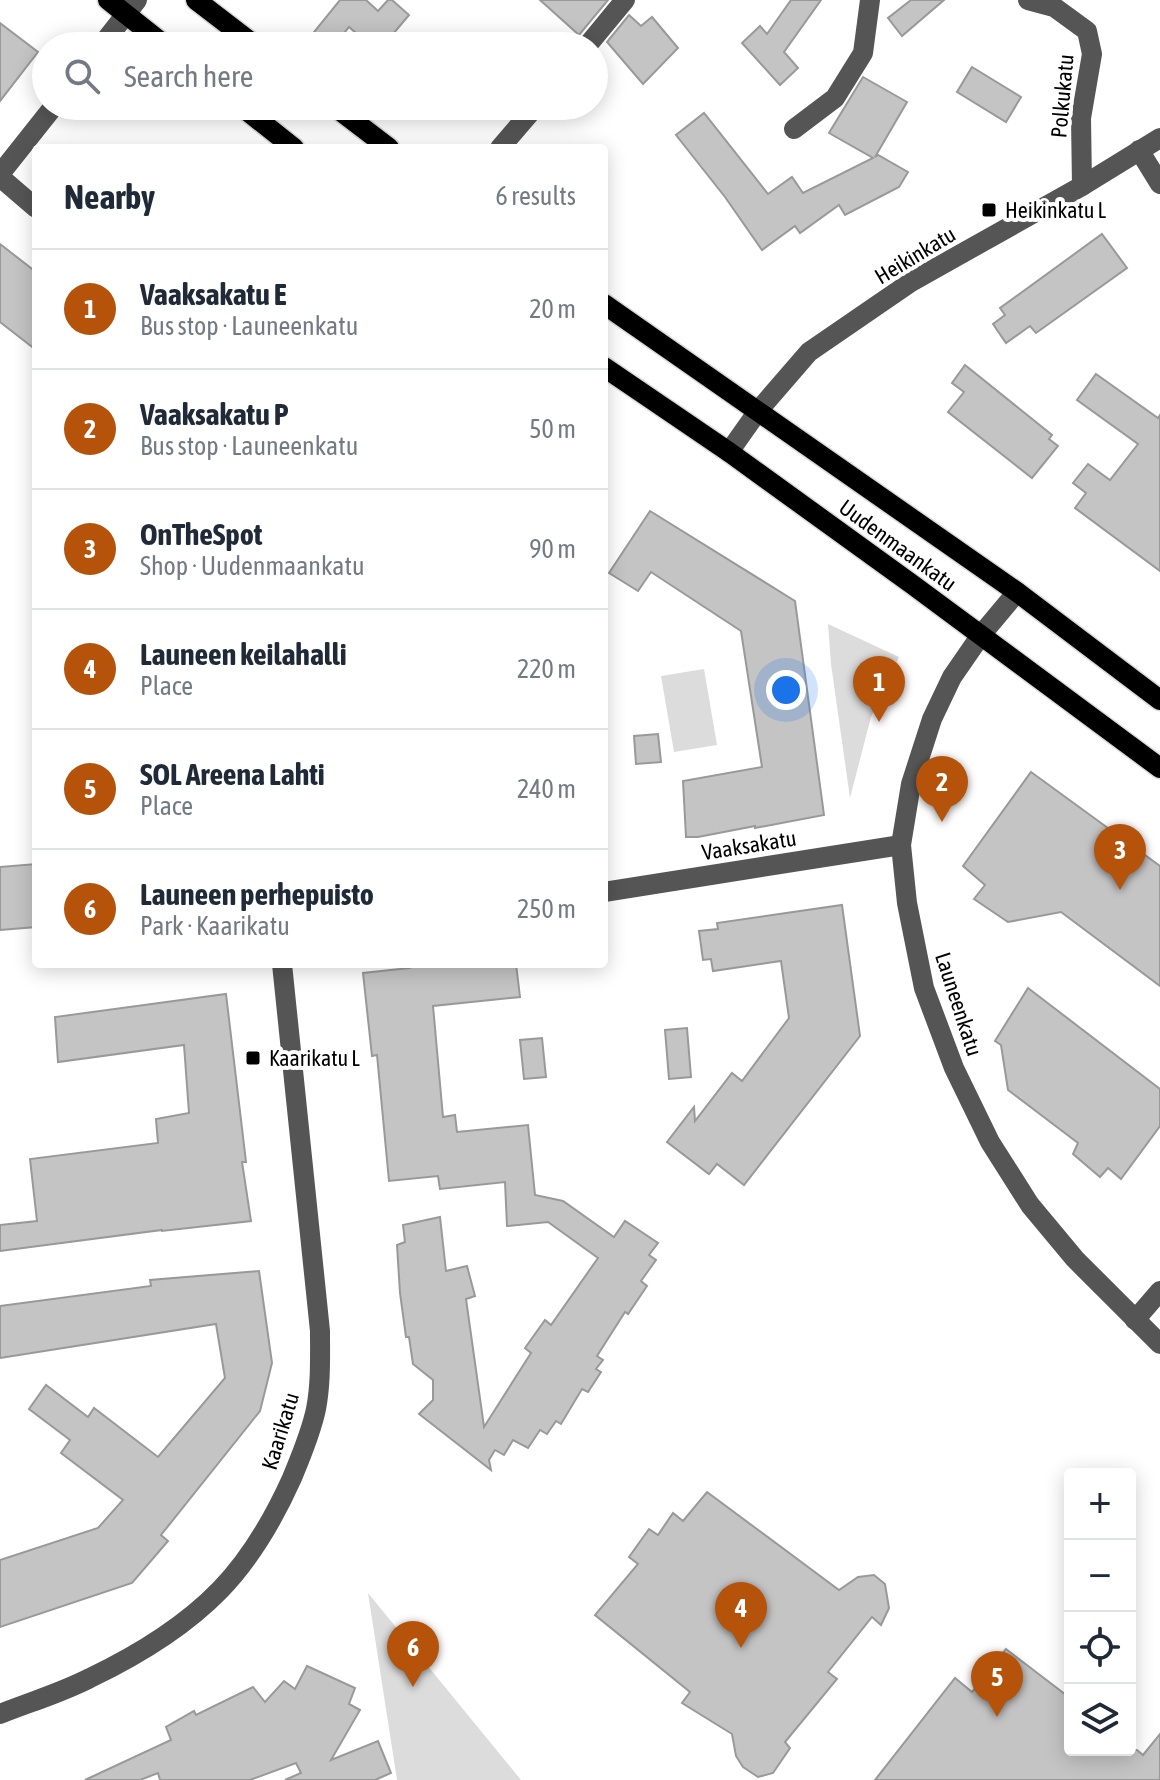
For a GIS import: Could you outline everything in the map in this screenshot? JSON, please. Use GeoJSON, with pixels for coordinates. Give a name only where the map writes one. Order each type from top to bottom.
{"type":"FeatureCollection","features":[{"type":"Feature","properties":{"kind":"main road"},"geometry":{"type":"LineString","coordinates":[[108,0],[131,7],[153,32]]}},
{"type":"Feature","properties":{"kind":"main road"},"geometry":{"type":"LineString","coordinates":[[196,0],[238,32]]}},
{"type":"Feature","properties":{"kind":"main road"},"geometry":{"type":"LineString","coordinates":[[259,120],[289,144]]}},
{"type":"Feature","properties":{"kind":"main road"},"geometry":{"type":"LineString","coordinates":[[352,120],[384,144]]}},
{"type":"Feature","properties":{"kind":"main road","name":"Uudenmaankatu"},"geometry":{"type":"LineString","coordinates":[[608,307],[1017,592],[1160,700]]}},
{"type":"Feature","properties":{"kind":"main road","name":"Uudenmaankatu"},"geometry":{"type":"LineString","coordinates":[[608,370],[729,452],[1160,768]]}},
{"type":"Feature","properties":{"kind":"street"},"geometry":{"type":"LineString","coordinates":[[599,32],[625,0]]}},
{"type":"Feature","properties":{"kind":"street"},"geometry":{"type":"LineString","coordinates":[[794,129],[835,98],[863,53],[870,0]]}},
{"type":"Feature","properties":{"kind":"street","name":"Polkukatu"},"geometry":{"type":"LineString","coordinates":[[1028,0],[1054,7],[1087,31],[1092,54],[1081,118],[1082,186]]}},
{"type":"Feature","properties":{"kind":"street"},"geometry":{"type":"LineString","coordinates":[[112,32],[131,7]]}},
{"type":"Feature","properties":{"kind":"street"},"geometry":{"type":"LineString","coordinates":[[32,204],[0,176],[43,120]]}},
{"type":"Feature","properties":{"kind":"street"},"geometry":{"type":"LineString","coordinates":[[503,144],[524,120]]}},
{"type":"Feature","properties":{"kind":"street","name":"Heikinkatu"},"geometry":{"type":"LineString","coordinates":[[729,452],[758,411],[809,352],[911,282],[1082,186],[1160,138]]}},
{"type":"Feature","properties":{"kind":"street"},"geometry":{"type":"LineString","coordinates":[[1139,150],[1160,184]]}},
{"type":"Feature","properties":{"kind":"street","name":"Launeenkatu"},"geometry":{"type":"LineString","coordinates":[[1017,592],[981,635],[952,677],[932,719],[911,784],[901,845],[907,903],[924,988],[954,1068],[990,1142],[1030,1205],[1075,1259],[1160,1344]]}},
{"type":"Feature","properties":{"kind":"street","name":"Vaaksakatu"},"geometry":{"type":"LineString","coordinates":[[608,891],[901,845]]}},
{"type":"Feature","properties":{"kind":"street","name":"Kaarikatu"},"geometry":{"type":"LineString","coordinates":[[0,1714],[89,1679],[132,1656],[176,1628],[219,1591],[248,1557],[270,1522],[304,1449],[315,1411],[320,1376],[320,1331],[282,968]]}},
{"type":"Feature","properties":{"kind":"street"},"geometry":{"type":"LineString","coordinates":[[1135,1320],[1160,1291]]}},
{"type":"Feature","properties":{"kind":"shaded area"},"geometry":{"type":"Polygon","coordinates":[[[828,624],[899,657],[871,717],[850,798],[831,664],[828,624]]]}},
{"type":"Feature","properties":{"kind":"shaded area"},"geometry":{"type":"Polygon","coordinates":[[[704,669],[717,745],[674,752],[661,676],[704,669]]]}},
{"type":"Feature","properties":{"kind":"shaded area"},"geometry":{"type":"Polygon","coordinates":[[[368,1593],[521,1780],[397,1780],[368,1593]]]}},
{"type":"Feature","properties":{"kind":"building"},"geometry":{"type":"Polygon","coordinates":[[[340,0],[366,0],[378,11],[388,0],[392,0],[409,15],[395,32],[355,32],[349,27],[345,32],[314,32],[340,0]]]}},
{"type":"Feature","properties":{"kind":"building"},"geometry":{"type":"Polygon","coordinates":[[[540,0],[608,0],[581,32],[576,32],[540,0]]]}},
{"type":"Feature","properties":{"kind":"building"},"geometry":{"type":"Polygon","coordinates":[[[791,0],[821,0],[784,52],[798,68],[780,85],[742,43],[760,26],[767,34],[791,0]]]}},
{"type":"Feature","properties":{"kind":"building"},"geometry":{"type":"Polygon","coordinates":[[[911,0],[944,0],[902,36],[888,18],[911,0]]]}},
{"type":"Feature","properties":{"kind":"building"},"geometry":{"type":"Polygon","coordinates":[[[629,15],[641,26],[652,17],[678,48],[643,84],[608,41],[629,15]]]}},
{"type":"Feature","properties":{"kind":"building"},"geometry":{"type":"Polygon","coordinates":[[[0,23],[32,47],[32,60],[0,101],[0,23]]]}},
{"type":"Feature","properties":{"kind":"building"},"geometry":{"type":"Polygon","coordinates":[[[972,67],[1021,97],[1006,122],[957,92],[972,67]]]}},
{"type":"Feature","properties":{"kind":"building"},"geometry":{"type":"Polygon","coordinates":[[[863,77],[907,102],[875,157],[878,155],[908,172],[899,187],[845,215],[839,205],[800,233],[795,226],[762,250],[676,135],[704,113],[768,194],[792,177],[803,193],[873,158],[829,133],[863,77]]]}},
{"type":"Feature","properties":{"kind":"building"},"geometry":{"type":"Polygon","coordinates":[[[1102,234],[1127,268],[1036,333],[1030,326],[1006,343],[993,324],[1005,315],[1000,308],[1102,234]]]}},
{"type":"Feature","properties":{"kind":"building"},"geometry":{"type":"Polygon","coordinates":[[[0,244],[32,269],[32,347],[0,322],[0,244]]]}},
{"type":"Feature","properties":{"kind":"building"},"geometry":{"type":"Polygon","coordinates":[[[965,365],[1052,435],[1049,439],[1058,446],[1032,478],[948,412],[964,392],[952,383],[965,365]]]}},
{"type":"Feature","properties":{"kind":"building"},"geometry":{"type":"Polygon","coordinates":[[[1096,374],[1158,418],[1160,415],[1160,571],[1075,508],[1086,493],[1073,483],[1088,464],[1110,480],[1138,444],[1077,400],[1096,374]]]}},
{"type":"Feature","properties":{"kind":"building"},"geometry":{"type":"Polygon","coordinates":[[[650,511],[795,601],[824,815],[686,837],[683,781],[762,767],[741,631],[651,572],[638,591],[609,573],[650,511]]]}},
{"type":"Feature","properties":{"kind":"building"},"geometry":{"type":"Polygon","coordinates":[[[658,734],[661,762],[636,764],[634,736],[658,734]]]}},
{"type":"Feature","properties":{"kind":"building"},"geometry":{"type":"Polygon","coordinates":[[[1031,772],[1160,866],[1160,986],[1061,912],[1008,922],[974,899],[985,885],[963,866],[1031,772]]]}},
{"type":"Feature","properties":{"kind":"building"},"geometry":{"type":"Polygon","coordinates":[[[32,864],[32,927],[0,930],[0,867],[32,864]]]}},
{"type":"Feature","properties":{"kind":"building"},"geometry":{"type":"Polygon","coordinates":[[[842,905],[860,1036],[744,1185],[717,1164],[709,1174],[667,1142],[694,1107],[695,1121],[732,1073],[742,1081],[789,1018],[781,961],[713,971],[711,959],[703,960],[699,931],[718,929],[717,923],[842,905]]]}},
{"type":"Feature","properties":{"kind":"building"},"geometry":{"type":"Polygon","coordinates":[[[410,968],[516,968],[520,997],[433,1006],[443,1117],[455,1115],[457,1132],[528,1125],[535,1195],[563,1201],[614,1237],[625,1221],[658,1243],[649,1255],[656,1260],[641,1281],[647,1286],[628,1314],[625,1312],[597,1356],[603,1360],[596,1369],[601,1372],[588,1392],[582,1389],[561,1424],[556,1421],[547,1434],[540,1430],[528,1448],[513,1440],[504,1455],[495,1450],[489,1460],[491,1470],[419,1414],[433,1400],[433,1380],[413,1364],[409,1337],[406,1337],[397,1245],[405,1242],[403,1225],[440,1217],[446,1271],[467,1266],[475,1296],[466,1299],[484,1427],[531,1353],[525,1348],[545,1320],[551,1325],[598,1258],[548,1222],[507,1226],[505,1182],[440,1189],[438,1176],[389,1181],[377,1055],[372,1056],[363,973],[410,968]]]}},
{"type":"Feature","properties":{"kind":"building"},"geometry":{"type":"Polygon","coordinates":[[[1028,988],[1160,1089],[1160,1126],[1121,1179],[1108,1168],[1100,1177],[1073,1154],[1078,1143],[1008,1090],[1001,1045],[995,1041],[1028,988]]]}},
{"type":"Feature","properties":{"kind":"building"},"geometry":{"type":"Polygon","coordinates":[[[226,994],[246,1162],[242,1162],[251,1221],[0,1251],[0,1225],[37,1221],[30,1159],[158,1143],[156,1119],[189,1113],[184,1045],[58,1062],[55,1017],[226,994]]]}},
{"type":"Feature","properties":{"kind":"building"},"geometry":{"type":"Polygon","coordinates":[[[687,1028],[691,1077],[669,1079],[665,1030],[687,1028]]]}},
{"type":"Feature","properties":{"kind":"building"},"geometry":{"type":"Polygon","coordinates":[[[542,1038],[546,1077],[524,1079],[520,1040],[542,1038]]]}},
{"type":"Feature","properties":{"kind":"building"},"geometry":{"type":"Polygon","coordinates":[[[259,1271],[272,1363],[260,1411],[161,1535],[168,1541],[132,1583],[0,1627],[0,1560],[98,1528],[123,1500],[61,1453],[70,1440],[29,1409],[46,1385],[88,1417],[94,1408],[158,1457],[225,1378],[216,1324],[0,1358],[0,1306],[151,1286],[150,1280],[259,1271]]]}},
{"type":"Feature","properties":{"kind":"building"},"geometry":{"type":"Polygon","coordinates":[[[707,1492],[839,1590],[858,1577],[874,1575],[885,1584],[889,1608],[881,1625],[872,1617],[828,1672],[837,1679],[785,1742],[790,1748],[773,1773],[758,1777],[743,1767],[736,1756],[732,1734],[682,1703],[690,1692],[595,1615],[638,1564],[629,1557],[649,1529],[658,1535],[673,1513],[683,1521],[707,1492]]]}},
{"type":"Feature","properties":{"kind":"building"},"geometry":{"type":"Polygon","coordinates":[[[1006,1649],[1064,1693],[1064,1756],[1136,1756],[1136,1750],[1143,1755],[1160,1734],[1160,1780],[875,1780],[955,1678],[972,1692],[1006,1649]]]}},
{"type":"Feature","properties":{"kind":"building"},"geometry":{"type":"Polygon","coordinates":[[[307,1666],[355,1688],[349,1704],[360,1710],[331,1760],[378,1741],[391,1773],[375,1780],[285,1780],[301,1773],[296,1763],[250,1780],[160,1780],[158,1773],[140,1780],[85,1780],[171,1740],[166,1727],[194,1711],[196,1715],[253,1687],[265,1702],[284,1681],[295,1689],[307,1666]]]}},
{"type":"Feature","properties":{"kind":"place","name":"Heikinkatu L"},"geometry":{"type":"Point","coordinates":[989,210]}},
{"type":"Feature","properties":{"kind":"place","name":"Vaaksakatu E"},"geometry":{"type":"Point","coordinates":[879,722]}},
{"type":"Feature","properties":{"kind":"place","name":"Vaaksakatu P"},"geometry":{"type":"Point","coordinates":[942,822]}},
{"type":"Feature","properties":{"kind":"place","name":"OnTheSpot"},"geometry":{"type":"Point","coordinates":[1120,890]}},
{"type":"Feature","properties":{"kind":"place","name":"Kaarikatu L"},"geometry":{"type":"Point","coordinates":[253,1058]}},
{"type":"Feature","properties":{"kind":"place","name":"Launeen keilahalli"},"geometry":{"type":"Point","coordinates":[741,1648]}},
{"type":"Feature","properties":{"kind":"place","name":"Launeen perhepuisto"},"geometry":{"type":"Point","coordinates":[413,1687]}},
{"type":"Feature","properties":{"kind":"place","name":"SOL Areena Lahti"},"geometry":{"type":"Point","coordinates":[997,1717]}}]}
